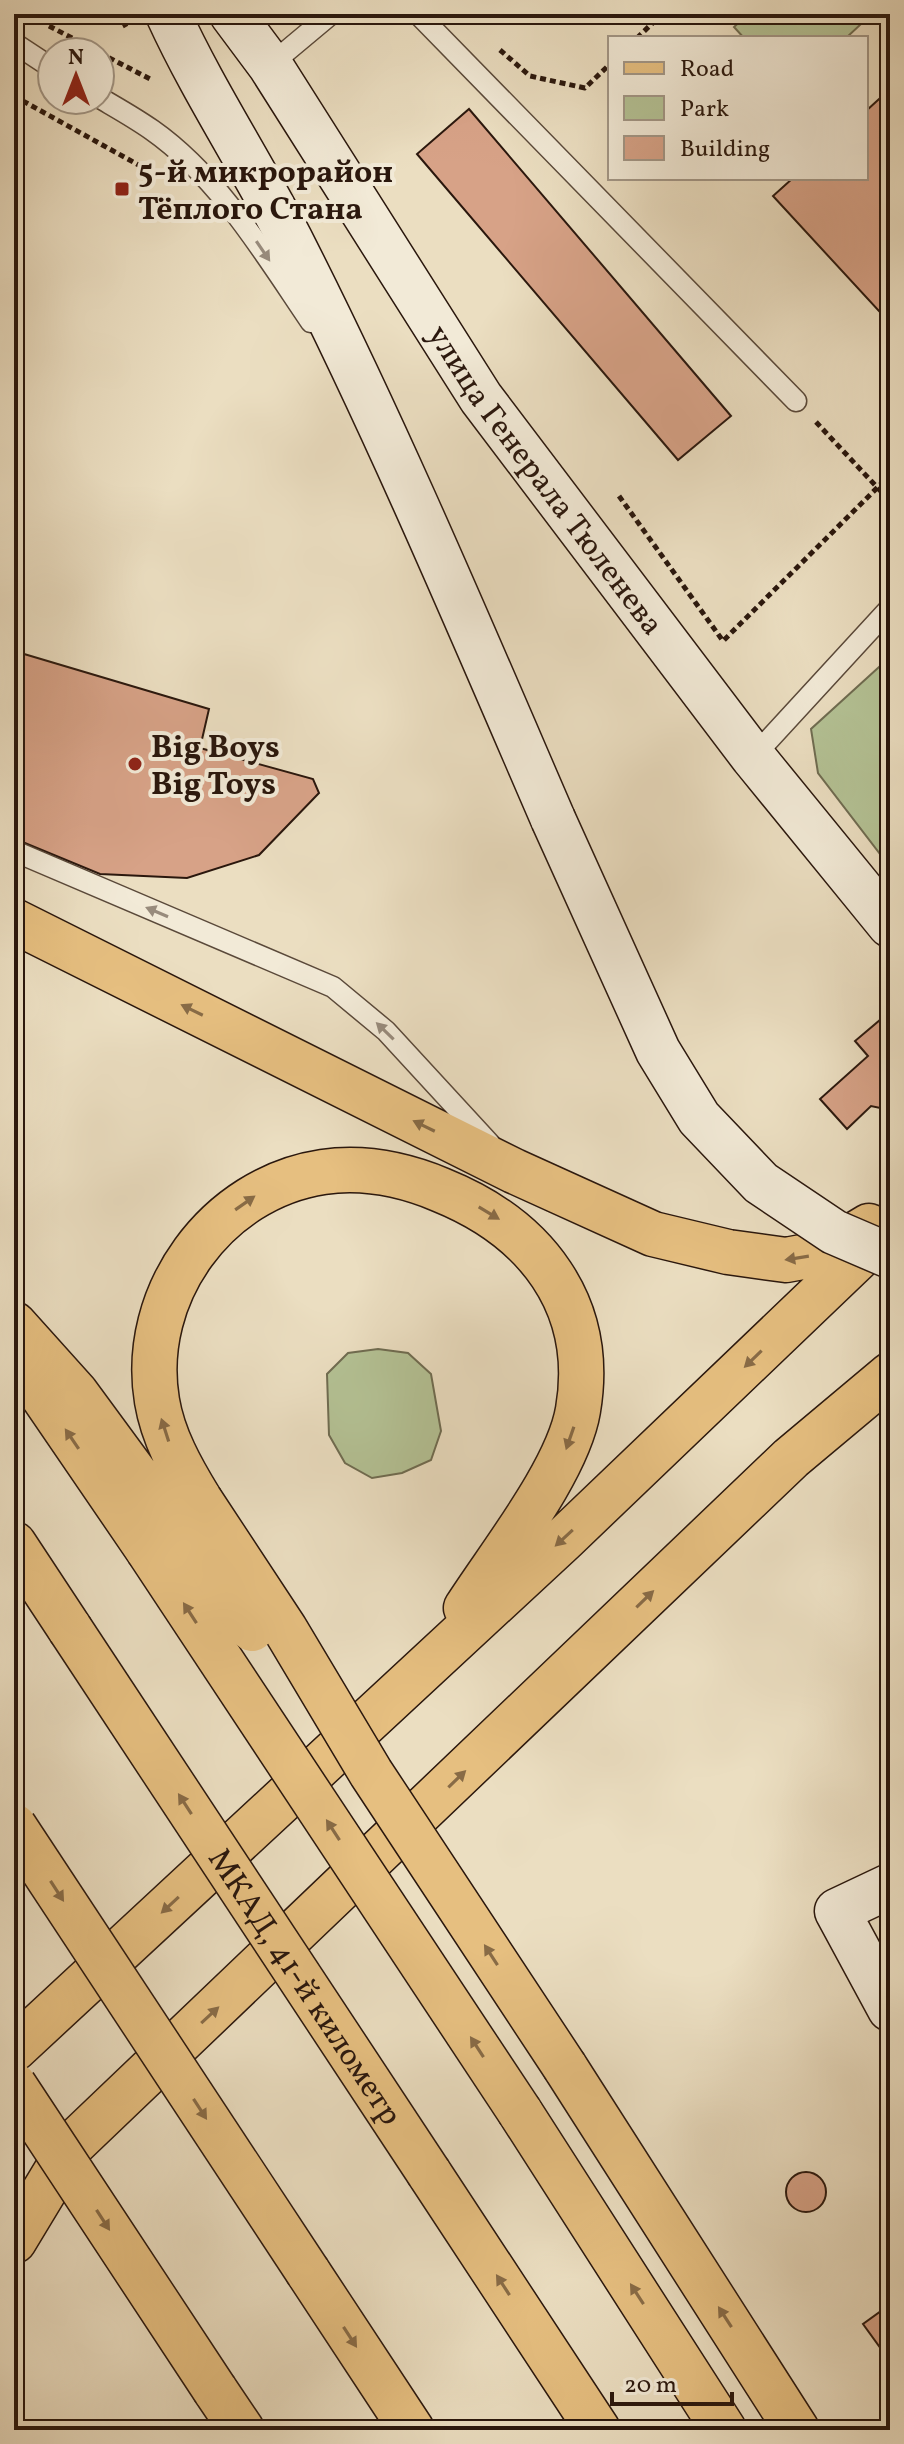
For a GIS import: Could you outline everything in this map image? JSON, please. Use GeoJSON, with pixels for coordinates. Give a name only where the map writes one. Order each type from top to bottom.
{"type":"FeatureCollection","features":[{"type":"Feature","properties":{"kind":"main road"},"geometry":{"type":"LineString","coordinates":[[14,921],[514,1171],[653,1234],[728,1252],[786,1260],[824,1253],[890,1211]]}},
{"type":"Feature","properties":{"kind":"main road"},"geometry":{"type":"LineString","coordinates":[[174,1525],[165,1434],[157,1400],[154,1366],[167,1297],[182,1266],[203,1238],[257,1195],[288,1181],[322,1172],[389,1172],[423,1182],[488,1211],[515,1230],[539,1254],[558,1282],[579,1345],[582,1378],[578,1412],[555,1474],[432,1661]]}},
{"type":"Feature","properties":{"kind":"main road"},"geometry":{"type":"LineString","coordinates":[[14,2049],[432,1661],[890,1227]]}},
{"type":"Feature","properties":{"kind":"main road"},"geometry":{"type":"LineString","coordinates":[[14,1324],[76,1393],[174,1525],[520,2112],[724,2430]]}},
{"type":"Feature","properties":{"kind":"main road"},"geometry":{"type":"LineString","coordinates":[[14,1354],[174,1525],[285,1629],[371,1773],[565,2067],[797,2430]]}},
{"type":"Feature","properties":{"kind":"main road"},"geometry":{"type":"LineString","coordinates":[[14,2197],[791,1458],[890,1375]]}},
{"type":"Feature","properties":{"kind":"main road","name":"МКАД, 41-й километр"},"geometry":{"type":"LineString","coordinates":[[14,1544],[598,2430]]}},
{"type":"Feature","properties":{"kind":"main road"},"geometry":{"type":"LineString","coordinates":[[14,1826],[412,2430]]}},
{"type":"Feature","properties":{"kind":"main road"},"geometry":{"type":"LineString","coordinates":[[14,2085],[242,2430]]}},
{"type":"Feature","properties":{"kind":"main road"},"geometry":{"type":"LineString","coordinates":[[14,2241],[72,2145]]}},
{"type":"Feature","properties":{"kind":"street"},"geometry":{"type":"LineString","coordinates":[[168,14],[190,63],[294,245],[387,434],[553,819],[658,1051],[699,1118],[761,1183],[834,1232],[890,1256]]}},
{"type":"Feature","properties":{"kind":"street","name":"улица Генерала Тюленева"},"geometry":{"type":"LineString","coordinates":[[232,14],[270,65],[481,398],[753,757],[890,925]]}},
{"type":"Feature","properties":{"kind":"street"},"geometry":{"type":"LineString","coordinates":[[890,1886],[837,1911],[890,2009]]}},
{"type":"Feature","properties":{"kind":"lane"},"geometry":{"type":"LineString","coordinates":[[270,65],[331,14]]}},
{"type":"Feature","properties":{"kind":"lane"},"geometry":{"type":"LineString","coordinates":[[418,14],[796,401]]}},
{"type":"Feature","properties":{"kind":"lane"},"geometry":{"type":"LineString","coordinates":[[14,43],[36,57]]}},
{"type":"Feature","properties":{"kind":"lane"},"geometry":{"type":"LineString","coordinates":[[116,108],[154,132],[242,220],[387,434]]}},
{"type":"Feature","properties":{"kind":"lane"},"geometry":{"type":"LineString","coordinates":[[753,757],[890,608]]}},
{"type":"Feature","properties":{"kind":"lane"},"geometry":{"type":"LineString","coordinates":[[14,851],[333,987],[386,1031],[514,1171]]}},
{"type":"Feature","properties":{"kind":"path"},"geometry":{"type":"LineString","coordinates":[[639,36],[662,14]]}},
{"type":"Feature","properties":{"kind":"path"},"geometry":{"type":"LineString","coordinates":[[494,45],[530,76],[585,88],[608,66]]}},
{"type":"Feature","properties":{"kind":"path"},"geometry":{"type":"LineString","coordinates":[[14,96],[163,179]]}},
{"type":"Feature","properties":{"kind":"path"},"geometry":{"type":"LineString","coordinates":[[796,401],[890,501]]}},
{"type":"Feature","properties":{"kind":"path"},"geometry":{"type":"LineString","coordinates":[[619,496],[723,641],[890,475]]}},
{"type":"Feature","properties":{"kind":"green space"},"geometry":{"type":"Polygon","coordinates":[[[748,14],[850,14],[860,25],[848,36],[742,36],[734,27],[748,14]]]}},
{"type":"Feature","properties":{"kind":"green space"},"geometry":{"type":"Polygon","coordinates":[[[890,657],[890,867],[818,773],[811,729],[890,657]]]}},
{"type":"Feature","properties":{"kind":"green space"},"geometry":{"type":"Polygon","coordinates":[[[378,1349],[408,1353],[431,1374],[441,1431],[431,1460],[402,1473],[372,1478],[345,1463],[329,1435],[327,1374],[348,1353],[378,1349]]]}},
{"type":"Feature","properties":{"kind":"building"},"geometry":{"type":"Polygon","coordinates":[[[890,89],[890,323],[773,196],[791,180],[868,180],[868,109],[890,89]]]}},
{"type":"Feature","properties":{"kind":"building"},"geometry":{"type":"Polygon","coordinates":[[[469,109],[731,416],[678,460],[417,154],[469,109]]]}},
{"type":"Feature","properties":{"kind":"building","name":"Big Boys Big Toys"},"geometry":{"type":"Polygon","coordinates":[[[14,651],[209,709],[200,748],[313,779],[319,793],[259,855],[187,878],[100,874],[20,841],[14,837],[14,651]]]}},
{"type":"Feature","properties":{"kind":"building"},"geometry":{"type":"Polygon","coordinates":[[[880,1020],[890,1031],[890,1110],[871,1106],[847,1129],[820,1099],[868,1056],[855,1041],[880,1020]]]}},
{"type":"Feature","properties":{"kind":"building"},"geometry":{"type":"Polygon","coordinates":[[[806,2172],[820,2178],[826,2192],[820,2206],[806,2212],[792,2206],[786,2192],[792,2178],[806,2172]]]}},
{"type":"Feature","properties":{"kind":"building"},"geometry":{"type":"Polygon","coordinates":[[[888,2306],[890,2348],[884,2353],[863,2324],[888,2306]]]}},
{"type":"Feature","properties":{"kind":"place","name":"5-й микрорайон Тёплого Стана"},"geometry":{"type":"Point","coordinates":[122,189]}},
{"type":"Feature","properties":{"kind":"place","name":"Big Boys Big Toys"},"geometry":{"type":"Point","coordinates":[135,764]}}]}
